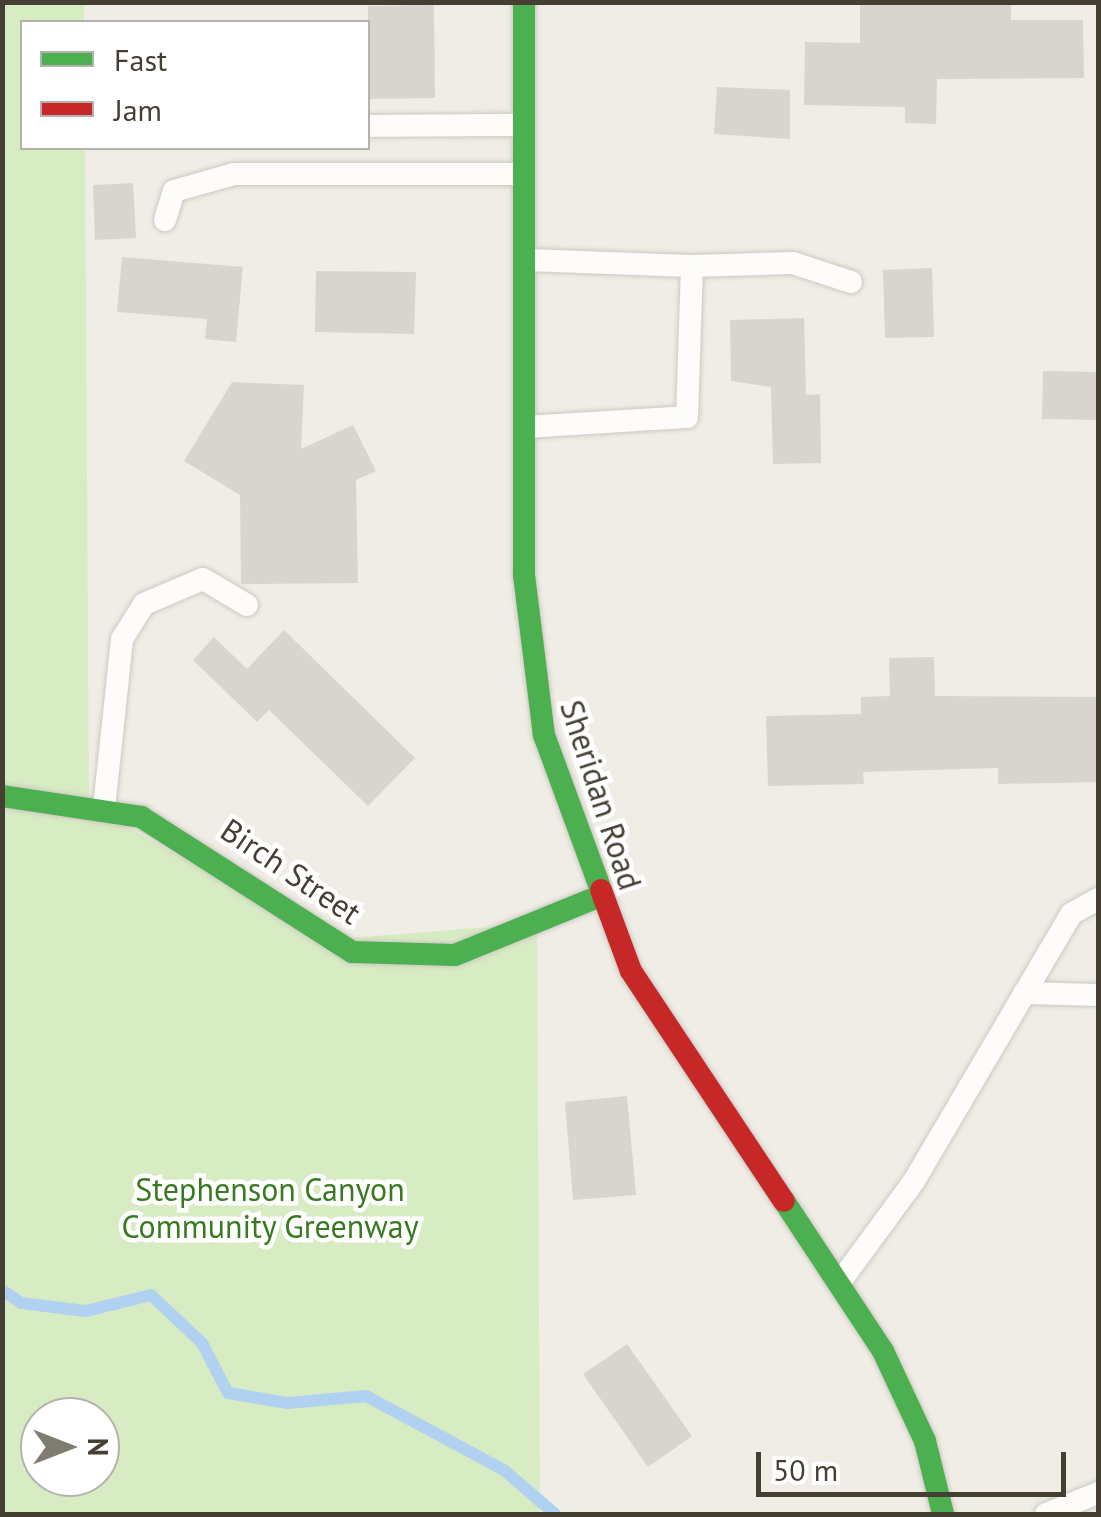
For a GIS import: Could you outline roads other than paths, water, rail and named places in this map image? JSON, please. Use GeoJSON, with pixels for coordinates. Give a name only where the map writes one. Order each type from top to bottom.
{"type":"FeatureCollection","features":[{"type":"Feature","properties":{"kind":"main road","name":"Sheridan Road"},"geometry":{"type":"LineString","coordinates":[[524,2],[524,427],[535,694],[598,897],[658,1018],[840,1282],[911,1404],[943,1514]]}},
{"type":"Feature","properties":{"kind":"main road","name":"Birch Street"},"geometry":{"type":"LineString","coordinates":[[2,796],[104,808],[191,842],[352,952],[455,955],[598,897]]}},
{"type":"Feature","properties":{"kind":"lane"},"geometry":{"type":"LineString","coordinates":[[370,126],[524,124]]}},
{"type":"Feature","properties":{"kind":"lane"},"geometry":{"type":"LineString","coordinates":[[165,220],[174,190],[234,174],[524,174]]}},
{"type":"Feature","properties":{"kind":"lane"},"geometry":{"type":"LineString","coordinates":[[524,260],[692,266],[793,263],[852,282]]}},
{"type":"Feature","properties":{"kind":"lane"},"geometry":{"type":"LineString","coordinates":[[524,427],[687,417],[692,266]]}},
{"type":"Feature","properties":{"kind":"lane"},"geometry":{"type":"LineString","coordinates":[[104,808],[122,639],[144,604],[202,580],[247,605]]}},
{"type":"Feature","properties":{"kind":"lane"},"geometry":{"type":"LineString","coordinates":[[840,1282],[914,1181],[1071,914],[1098,899]]}},
{"type":"Feature","properties":{"kind":"lane"},"geometry":{"type":"LineString","coordinates":[[1024,993],[1098,995]]}},
{"type":"Feature","properties":{"kind":"lane"},"geometry":{"type":"LineString","coordinates":[[1046,1514],[1098,1493]]}},
{"type":"Feature","properties":{"kind":"waterway"},"geometry":{"type":"LineString","coordinates":[[2,1290],[21,1303],[86,1311],[151,1295],[202,1343],[228,1393],[288,1403],[366,1396],[504,1470],[555,1514]]}},
{"type":"Feature","properties":{"kind":"park label","name":"Stephenson Canyon Community Greenway"},"geometry":{"type":"Point","coordinates":[270,1208]}}]}
